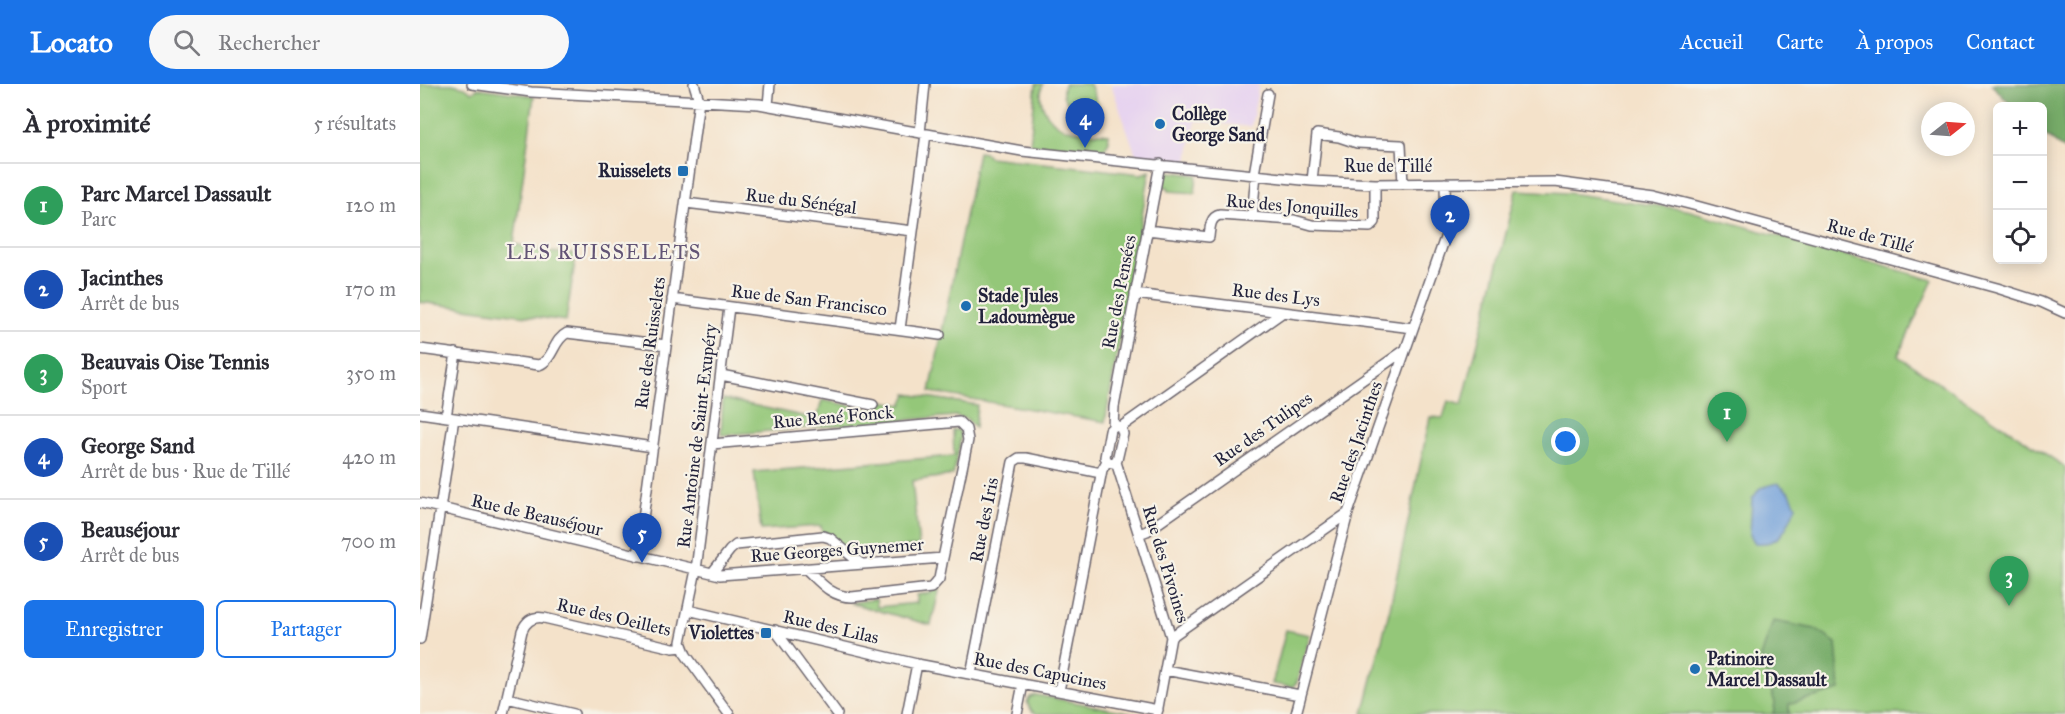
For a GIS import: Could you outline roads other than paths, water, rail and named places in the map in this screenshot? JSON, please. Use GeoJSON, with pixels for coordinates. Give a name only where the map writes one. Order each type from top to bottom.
{"type":"FeatureCollection","features":[{"type":"Feature","properties":{"kind":"street","name":"Rue de Tillé"},"geometry":{"type":"LineString","coordinates":[[472,84],[531,92],[768,105],[1022,151],[1312,181],[1375,184],[1555,182],[1667,198],[1997,288],[2041,302],[2065,313]]}},
{"type":"Feature","properties":{"kind":"street"},"geometry":{"type":"LineString","coordinates":[[694,84],[699,100]]}},
{"type":"Feature","properties":{"kind":"street"},"geometry":{"type":"LineString","coordinates":[[768,105],[770,84]]}},
{"type":"Feature","properties":{"kind":"street"},"geometry":{"type":"LineString","coordinates":[[900,329],[923,133],[925,84]]}},
{"type":"Feature","properties":{"kind":"street"},"geometry":{"type":"LineString","coordinates":[[1252,217],[1255,174],[1268,94]]}},
{"type":"Feature","properties":{"kind":"street","name":"Rue des Ruisselets"},"geometry":{"type":"LineString","coordinates":[[638,556],[699,100]]}},
{"type":"Feature","properties":{"kind":"street"},"geometry":{"type":"LineString","coordinates":[[1312,181],[1317,134],[1339,137],[1357,143],[1401,145],[1404,184]]}},
{"type":"Feature","properties":{"kind":"street","name":"Rue des Pensées"},"geometry":{"type":"LineString","coordinates":[[1059,691],[1101,473],[1112,461],[1106,454],[1110,430],[1117,427],[1114,407],[1160,164]]}},
{"type":"Feature","properties":{"kind":"street","name":"Rue des Jacinthes"},"geometry":{"type":"LineString","coordinates":[[1296,714],[1348,513],[1446,235],[1445,183]]}},
{"type":"Feature","properties":{"kind":"street","name":"Rue des Jonquilles"},"geometry":{"type":"LineString","coordinates":[[1147,230],[1209,237],[1212,223],[1218,215],[1294,220],[1312,225],[1370,228],[1375,222],[1375,184]]}},
{"type":"Feature","properties":{"kind":"street","name":"Rue du Sénégal"},"geometry":{"type":"LineString","coordinates":[[686,202],[913,231]]}},
{"type":"Feature","properties":{"kind":"street","name":"Rue des Lys"},"geometry":{"type":"LineString","coordinates":[[1135,294],[1413,328]]}},
{"type":"Feature","properties":{"kind":"street","name":"Rue de San Francisco"},"geometry":{"type":"LineString","coordinates":[[672,299],[940,335]]}},
{"type":"Feature","properties":{"kind":"street","name":"Rue Antoine de Saint-Exupéry"},"geometry":{"type":"LineString","coordinates":[[682,647],[682,636],[696,570],[729,307]]}},
{"type":"Feature","properties":{"kind":"street"},"geometry":{"type":"LineString","coordinates":[[1117,427],[1283,312]]}},
{"type":"Feature","properties":{"kind":"street"},"geometry":{"type":"LineString","coordinates":[[420,349],[539,365],[547,360],[561,336],[571,333],[666,345]]}},
{"type":"Feature","properties":{"kind":"street","name":"Rue des Tulipes"},"geometry":{"type":"LineString","coordinates":[[1140,534],[1405,350]]}},
{"type":"Feature","properties":{"kind":"street"},"geometry":{"type":"LineString","coordinates":[[420,639],[440,508],[456,353]]}},
{"type":"Feature","properties":{"kind":"street"},"geometry":{"type":"LineString","coordinates":[[721,375],[873,405]]}},
{"type":"Feature","properties":{"kind":"street"},"geometry":{"type":"LineString","coordinates":[[420,413],[652,447]]}},
{"type":"Feature","properties":{"kind":"street","name":"Rue René Fonck"},"geometry":{"type":"LineString","coordinates":[[712,444],[956,422]]}},
{"type":"Feature","properties":{"kind":"street","name":"Rue Georges Guynemer"},"geometry":{"type":"LineString","coordinates":[[696,570],[730,575],[943,558],[968,440],[964,426],[956,422]]}},
{"type":"Feature","properties":{"kind":"street","name":"Rue des Iris"},"geometry":{"type":"LineString","coordinates":[[971,674],[1014,462],[1022,458],[1101,473]]}},
{"type":"Feature","properties":{"kind":"street","name":"Rue des Pivoines"},"geometry":{"type":"LineString","coordinates":[[1112,461],[1140,534],[1171,637],[1157,712]]}},
{"type":"Feature","properties":{"kind":"street","name":"Rue de Beauséjour"},"geometry":{"type":"LineString","coordinates":[[420,503],[696,570]]}},
{"type":"Feature","properties":{"kind":"street"},"geometry":{"type":"LineString","coordinates":[[1171,637],[1348,513]]}},
{"type":"Feature","properties":{"kind":"street"},"geometry":{"type":"LineString","coordinates":[[712,573],[730,550],[740,544],[823,536],[830,538],[861,564]]}},
{"type":"Feature","properties":{"kind":"street"},"geometry":{"type":"LineString","coordinates":[[805,568],[834,594],[852,597],[931,588],[939,579],[943,558]]}},
{"type":"Feature","properties":{"kind":"street","name":"Rue des Lilas"},"geometry":{"type":"LineString","coordinates":[[688,610],[917,664]]}},
{"type":"Feature","properties":{"kind":"street","name":"Rue des Oeillets"},"geometry":{"type":"LineString","coordinates":[[503,714],[522,631],[526,622],[535,618],[544,618],[673,648],[682,647]]}},
{"type":"Feature","properties":{"kind":"street"},"geometry":{"type":"LineString","coordinates":[[775,630],[837,714]]}},
{"type":"Feature","properties":{"kind":"street"},"geometry":{"type":"LineString","coordinates":[[682,647],[729,714]]}},
{"type":"Feature","properties":{"kind":"street"},"geometry":{"type":"LineString","coordinates":[[907,714],[917,664]]}},
{"type":"Feature","properties":{"kind":"street","name":"Rue des Capucines"},"geometry":{"type":"LineString","coordinates":[[917,664],[1157,712]]}},
{"type":"Feature","properties":{"kind":"street"},"geometry":{"type":"LineString","coordinates":[[1165,670],[1300,695]]}},
{"type":"Feature","properties":{"kind":"street"},"geometry":{"type":"LineString","coordinates":[[1017,714],[1023,684]]}},
{"type":"Feature","properties":{"kind":"street"},"geometry":{"type":"LineString","coordinates":[[507,698],[574,714]]}},
{"type":"Feature","properties":{"kind":"water"},"geometry":{"type":"Polygon","coordinates":[[[1778,483],[1790,493],[1796,506],[1786,528],[1777,538],[1764,543],[1755,543],[1750,535],[1752,499],[1760,488],[1778,483]]]}},
{"type":"Feature","properties":{"kind":"place","name":"Collège George Sand"},"geometry":{"type":"Point","coordinates":[1160,124]}},
{"type":"Feature","properties":{"kind":"place","name":"George Sand"},"geometry":{"type":"Point","coordinates":[1085,148]}},
{"type":"Feature","properties":{"kind":"place","name":"Ruisselets"},"geometry":{"type":"Point","coordinates":[683,171]}},
{"type":"Feature","properties":{"kind":"place","name":"Jacinthes"},"geometry":{"type":"Point","coordinates":[1450,245]}},
{"type":"Feature","properties":{"kind":"place","name":"Stade Jules Ladoumègue"},"geometry":{"type":"Point","coordinates":[966,306]}},
{"type":"Feature","properties":{"kind":"place","name":"Parc Marcel Dassault"},"geometry":{"type":"Point","coordinates":[1727,442]}},
{"type":"Feature","properties":{"kind":"place","name":"Beauséjour"},"geometry":{"type":"Point","coordinates":[642,563]}},
{"type":"Feature","properties":{"kind":"place","name":"Beauvais Oise Tennis"},"geometry":{"type":"Point","coordinates":[2009,606]}},
{"type":"Feature","properties":{"kind":"place","name":"Violettes"},"geometry":{"type":"Point","coordinates":[766,633]}},
{"type":"Feature","properties":{"kind":"place","name":"Patinoire Marcel Dassault"},"geometry":{"type":"Point","coordinates":[1695,669]}},
{"type":"Feature","properties":{"kind":"district","name":"LES RUISSELETS"},"geometry":{"type":"Point","coordinates":[604,252]}}]}
